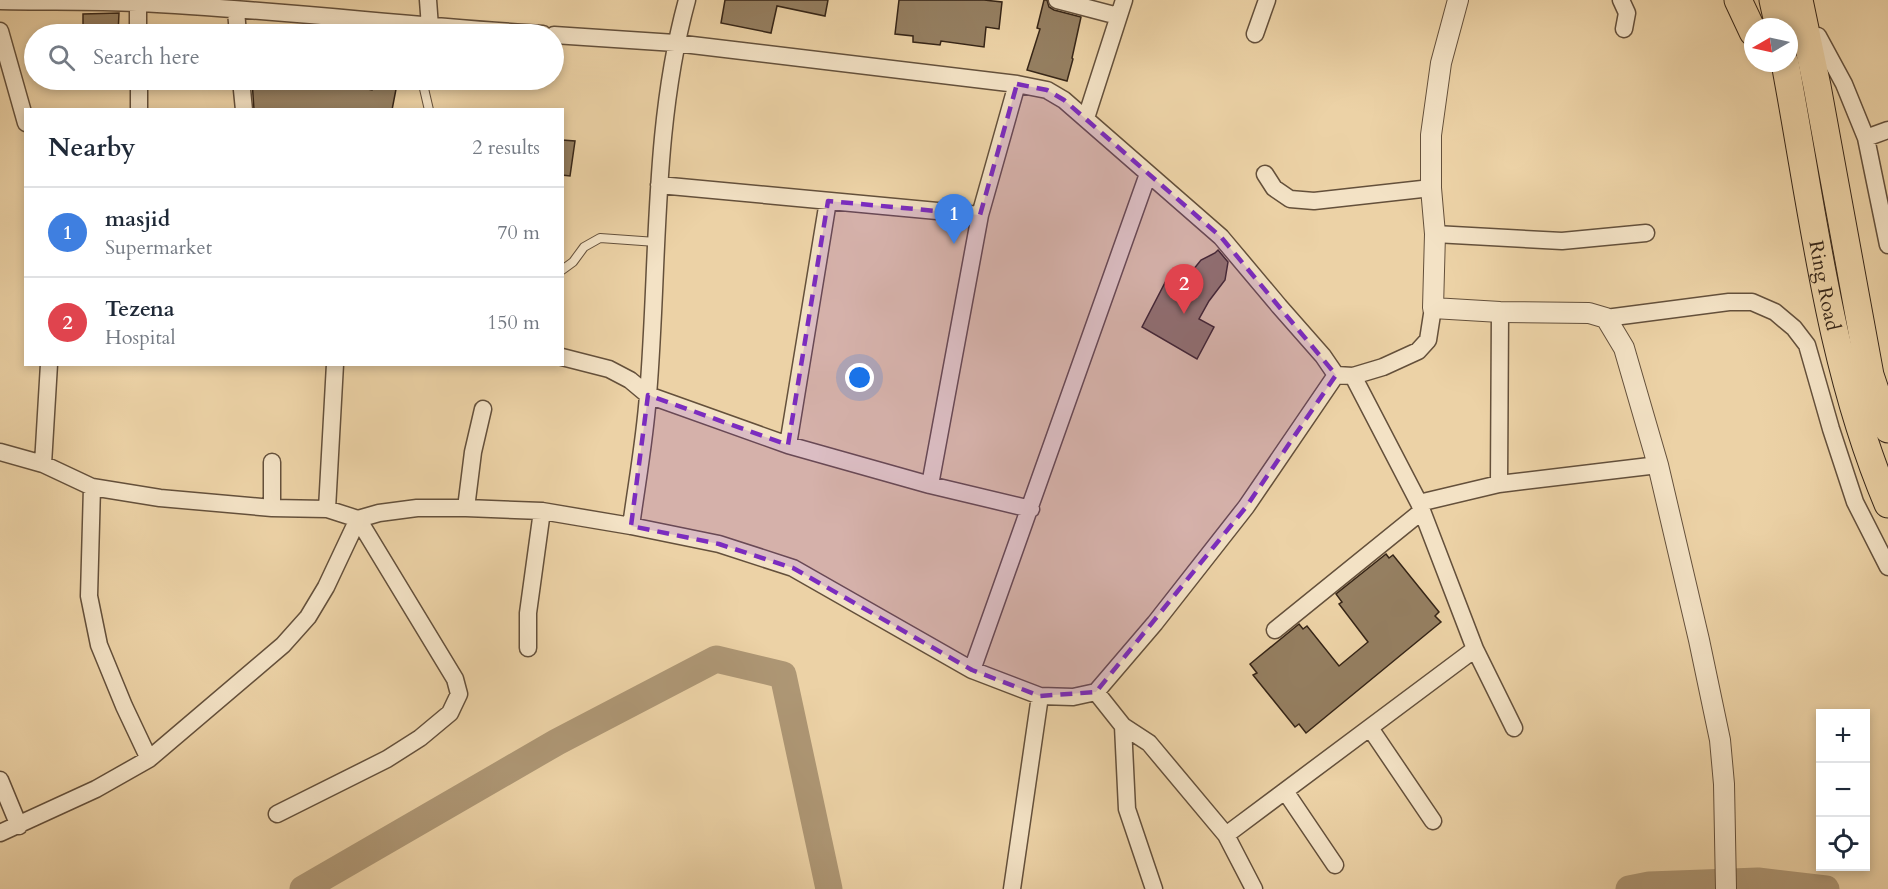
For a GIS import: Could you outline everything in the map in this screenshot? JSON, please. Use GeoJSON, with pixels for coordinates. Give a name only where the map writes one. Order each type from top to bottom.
{"type":"FeatureCollection","features":[{"type":"Feature","properties":{"kind":"highway"},"geometry":{"type":"LineString","coordinates":[[1738,0],[1746,18]]}},
{"type":"Feature","properties":{"kind":"highway"},"geometry":{"type":"LineString","coordinates":[[1773,0],[1777,18]]}},
{"type":"Feature","properties":{"kind":"highway","name":"Ring Road"},"geometry":{"type":"LineString","coordinates":[[1799,0],[1870,375],[1888,429]]}},
{"type":"Feature","properties":{"kind":"highway"},"geometry":{"type":"LineString","coordinates":[[1817,86],[1819,0]]}},
{"type":"Feature","properties":{"kind":"highway"},"geometry":{"type":"LineString","coordinates":[[1772,72],[1796,122]]}},
{"type":"Feature","properties":{"kind":"highway","name":"Ring Road"},"geometry":{"type":"LineString","coordinates":[[1787,72],[1844,378],[1870,461],[1888,504]]}},
{"type":"Feature","properties":{"kind":"street"},"geometry":{"type":"LineString","coordinates":[[428,0],[429,24]]}},
{"type":"Feature","properties":{"kind":"street"},"geometry":{"type":"LineString","coordinates":[[631,526],[648,395],[659,185],[675,43],[687,0]]}},
{"type":"Feature","properties":{"kind":"street"},"geometry":{"type":"LineString","coordinates":[[1057,0],[1121,8],[1086,118]]}},
{"type":"Feature","properties":{"kind":"street"},"geometry":{"type":"LineString","coordinates":[[1255,34],[1267,0]]}},
{"type":"Feature","properties":{"kind":"street"},"geometry":{"type":"LineString","coordinates":[[0,452],[43,464],[92,487],[160,498],[272,508],[327,508],[358,519],[379,513],[417,508],[542,511],[718,544],[793,568],[972,670],[1040,696],[1073,696],[1096,692],[1155,623],[1246,507],[1344,375],[1383,367],[1418,351],[1428,340],[1433,308],[1435,234],[1431,188],[1431,135],[1441,63],[1458,0]]}},
{"type":"Feature","properties":{"kind":"street"},"geometry":{"type":"LineString","coordinates":[[1621,0],[1627,13],[1624,29]]}},
{"type":"Feature","properties":{"kind":"street"},"geometry":{"type":"LineString","coordinates":[[0,1],[138,3],[364,19],[391,24]]}},
{"type":"Feature","properties":{"kind":"street"},"geometry":{"type":"LineString","coordinates":[[138,3],[138,24]]}},
{"type":"Feature","properties":{"kind":"street"},"geometry":{"type":"LineString","coordinates":[[236,10],[237,24]]}},
{"type":"Feature","properties":{"kind":"street"},"geometry":{"type":"LineString","coordinates":[[0,31],[24,116]]}},
{"type":"Feature","properties":{"kind":"street"},"geometry":{"type":"LineString","coordinates":[[564,36],[675,43],[1017,84],[1047,90],[1086,118],[1221,237],[1323,356],[1344,375],[1420,507],[1475,649],[1514,728]]}},
{"type":"Feature","properties":{"kind":"street"},"geometry":{"type":"LineString","coordinates":[[1818,36],[1844,84],[1866,138],[1888,245]]}},
{"type":"Feature","properties":{"kind":"street"},"geometry":{"type":"LineString","coordinates":[[930,485],[980,215],[1017,84]]}},
{"type":"Feature","properties":{"kind":"street"},"geometry":{"type":"LineString","coordinates":[[139,90],[139,108]]}},
{"type":"Feature","properties":{"kind":"street"},"geometry":{"type":"LineString","coordinates":[[243,90],[244,108]]}},
{"type":"Feature","properties":{"kind":"street"},"geometry":{"type":"LineString","coordinates":[[1866,138],[1888,130]]}},
{"type":"Feature","properties":{"kind":"street"},"geometry":{"type":"LineString","coordinates":[[972,670],[1149,174]]}},
{"type":"Feature","properties":{"kind":"street"},"geometry":{"type":"LineString","coordinates":[[1265,174],[1274,188],[1290,199],[1314,201],[1431,188]]}},
{"type":"Feature","properties":{"kind":"street"},"geometry":{"type":"LineString","coordinates":[[659,185],[980,215]]}},
{"type":"Feature","properties":{"kind":"street"},"geometry":{"type":"LineString","coordinates":[[788,445],[828,201]]}},
{"type":"Feature","properties":{"kind":"street"},"geometry":{"type":"LineString","coordinates":[[1435,234],[1562,241],[1646,233]]}},
{"type":"Feature","properties":{"kind":"street"},"geometry":{"type":"LineString","coordinates":[[1433,308],[1500,312],[1589,313],[1606,318],[1729,302],[1752,302],[1775,312],[1794,328],[1808,345],[1831,429],[1855,502],[1888,567]]}},
{"type":"Feature","properties":{"kind":"street"},"geometry":{"type":"LineString","coordinates":[[1499,484],[1500,312]]}},
{"type":"Feature","properties":{"kind":"street"},"geometry":{"type":"LineString","coordinates":[[1606,318],[1624,348],[1658,465],[1699,640],[1720,740],[1726,889]]}},
{"type":"Feature","properties":{"kind":"street"},"geometry":{"type":"LineString","coordinates":[[564,358],[609,369],[630,380],[648,395],[788,445],[930,485],[1031,508]]}},
{"type":"Feature","properties":{"kind":"street"},"geometry":{"type":"LineString","coordinates":[[43,464],[49,366]]}},
{"type":"Feature","properties":{"kind":"street"},"geometry":{"type":"LineString","coordinates":[[327,508],[335,366]]}},
{"type":"Feature","properties":{"kind":"street"},"geometry":{"type":"LineString","coordinates":[[466,508],[473,452],[483,409]]}},
{"type":"Feature","properties":{"kind":"street"},"geometry":{"type":"LineString","coordinates":[[272,462],[272,508]]}},
{"type":"Feature","properties":{"kind":"street"},"geometry":{"type":"LineString","coordinates":[[1275,630],[1420,507],[1499,484],[1658,465]]}},
{"type":"Feature","properties":{"kind":"street"},"geometry":{"type":"LineString","coordinates":[[92,487],[89,596],[99,645],[149,759]]}},
{"type":"Feature","properties":{"kind":"street"},"geometry":{"type":"LineString","coordinates":[[528,648],[528,613],[542,511]]}},
{"type":"Feature","properties":{"kind":"street"},"geometry":{"type":"LineString","coordinates":[[0,833],[96,789],[149,759],[283,645],[308,617],[326,587],[358,519]]}},
{"type":"Feature","properties":{"kind":"street"},"geometry":{"type":"LineString","coordinates":[[277,814],[387,759],[420,738],[450,713],[459,694],[455,679],[358,519]]}},
{"type":"Feature","properties":{"kind":"street"},"geometry":{"type":"LineString","coordinates":[[1226,835],[1475,649]]}},
{"type":"Feature","properties":{"kind":"street"},"geometry":{"type":"LineString","coordinates":[[1096,692],[1123,726],[1149,742],[1226,835],[1254,889]]}},
{"type":"Feature","properties":{"kind":"street"},"geometry":{"type":"LineString","coordinates":[[1012,889],[1040,696]]}},
{"type":"Feature","properties":{"kind":"street"},"geometry":{"type":"LineString","coordinates":[[1123,726],[1127,809],[1154,889]]}},
{"type":"Feature","properties":{"kind":"street"},"geometry":{"type":"LineString","coordinates":[[1370,728],[1433,820]]}},
{"type":"Feature","properties":{"kind":"street"},"geometry":{"type":"LineString","coordinates":[[0,780],[19,826]]}},
{"type":"Feature","properties":{"kind":"street"},"geometry":{"type":"LineString","coordinates":[[1285,791],[1335,865]]}},
{"type":"Feature","properties":{"kind":"lane"},"geometry":{"type":"LineString","coordinates":[[424,90],[429,108]]}},
{"type":"Feature","properties":{"kind":"lane"},"geometry":{"type":"LineString","coordinates":[[564,269],[573,262],[584,247],[600,238],[656,242]]}},
{"type":"Feature","properties":{"kind":"highlighted area"},"geometry":{"type":"Polygon","coordinates":[[[1017,84],[1047,90],[1064,100],[1221,237],[1336,375],[1246,507],[1096,692],[1040,696],[972,670],[793,568],[719,544],[631,526],[648,395],[788,445],[828,201],[980,215],[1017,84]]]}},
{"type":"Feature","properties":{"kind":"building"},"geometry":{"type":"Polygon","coordinates":[[[725,0],[828,0],[825,16],[777,6],[771,33],[721,23],[725,0]]]}},
{"type":"Feature","properties":{"kind":"building"},"geometry":{"type":"Polygon","coordinates":[[[899,0],[1002,2],[999,29],[986,27],[984,47],[941,41],[940,45],[913,42],[913,36],[895,34],[899,0]]]}},
{"type":"Feature","properties":{"kind":"building"},"geometry":{"type":"Polygon","coordinates":[[[1044,0],[1047,0],[1049,7],[1054,10],[1081,17],[1067,81],[1027,70],[1040,29],[1037,28],[1044,0]]]}},
{"type":"Feature","properties":{"kind":"building"},"geometry":{"type":"Polygon","coordinates":[[[119,13],[118,24],[83,24],[83,14],[119,13]]]}},
{"type":"Feature","properties":{"kind":"building"},"geometry":{"type":"Polygon","coordinates":[[[253,90],[396,90],[392,108],[254,108],[253,90]]]}},
{"type":"Feature","properties":{"kind":"building"},"geometry":{"type":"Polygon","coordinates":[[[564,140],[575,141],[570,176],[564,175],[564,140]]]}},
{"type":"Feature","properties":{"kind":"building"},"geometry":{"type":"Polygon","coordinates":[[[1218,250],[1228,262],[1225,280],[1199,319],[1214,327],[1197,359],[1142,327],[1169,275],[1184,281],[1201,260],[1218,250]]]}},
{"type":"Feature","properties":{"kind":"building"},"geometry":{"type":"Polygon","coordinates":[[[1386,554],[1389,558],[1393,555],[1439,612],[1435,616],[1441,622],[1306,733],[1299,724],[1295,727],[1253,675],[1257,673],[1250,664],[1299,624],[1303,629],[1307,626],[1339,666],[1368,642],[1339,604],[1342,602],[1336,594],[1386,554]]]}},
{"type":"Feature","properties":{"kind":"waterway"},"geometry":{"type":"LineString","coordinates":[[303,889],[557,742],[716,659],[783,675],[829,889]]}},
{"type":"Feature","properties":{"kind":"waterway"},"geometry":{"type":"LineString","coordinates":[[1629,889],[1649,885],[1758,881],[1826,889]]}},
{"type":"Feature","properties":{"kind":"place","name":"masjid"},"geometry":{"type":"Point","coordinates":[954,244]}},
{"type":"Feature","properties":{"kind":"place","name":"Tezena"},"geometry":{"type":"Point","coordinates":[1184,314]}}]}
